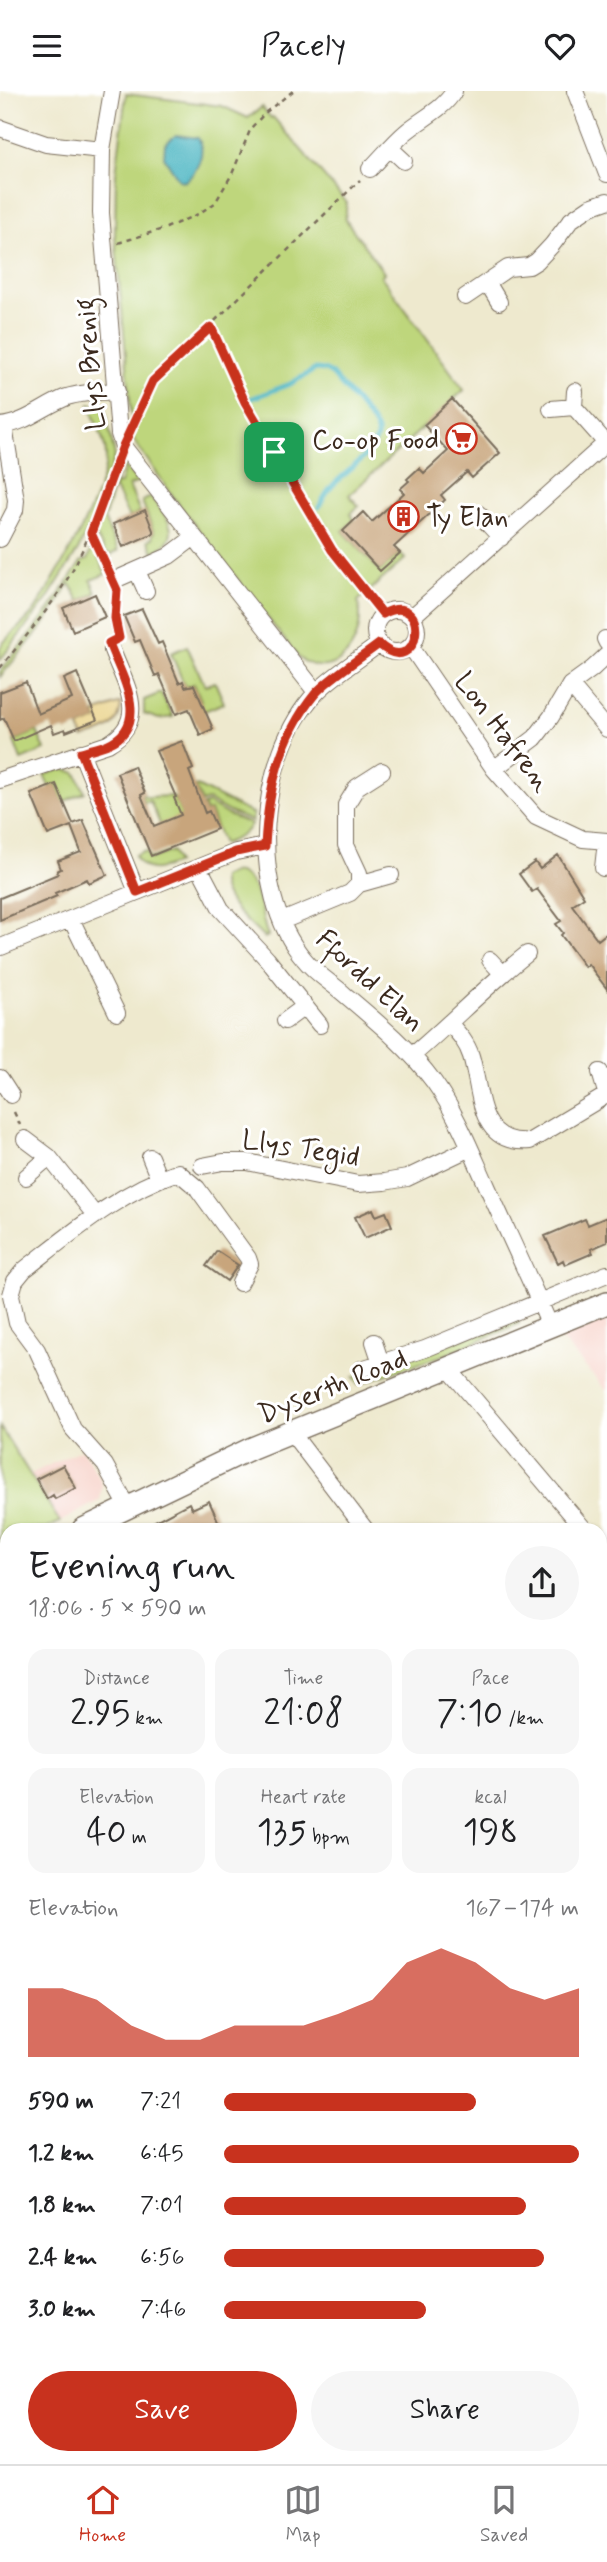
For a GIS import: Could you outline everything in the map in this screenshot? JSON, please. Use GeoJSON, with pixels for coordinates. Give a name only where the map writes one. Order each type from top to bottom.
{"type":"FeatureCollection","features":[{"type":"Feature","properties":{"kind":"main road","name":"Dyserth Road"},"geometry":{"type":"LineString","coordinates":[[95,1523],[291,1432],[607,1303]]}},
{"type":"Feature","properties":{"kind":"street","name":"Llys Brenig"},"geometry":{"type":"LineString","coordinates":[[112,91],[102,149],[101,213],[119,434],[123,446],[316,692]]}},
{"type":"Feature","properties":{"kind":"street"},"geometry":{"type":"LineString","coordinates":[[370,169],[403,134],[451,96],[453,91]]}},
{"type":"Feature","properties":{"kind":"street"},"geometry":{"type":"LineString","coordinates":[[575,91],[607,174]]}},
{"type":"Feature","properties":{"kind":"street"},"geometry":{"type":"LineString","coordinates":[[0,128],[46,144],[102,149]]}},
{"type":"Feature","properties":{"kind":"street"},"geometry":{"type":"LineString","coordinates":[[390,148],[404,161]]}},
{"type":"Feature","properties":{"kind":"street"},"geometry":{"type":"LineString","coordinates":[[465,297],[508,268],[529,266],[537,261],[571,220],[590,207],[607,201]]}},
{"type":"Feature","properties":{"kind":"street"},"geometry":{"type":"LineString","coordinates":[[487,282],[499,302]]}},
{"type":"Feature","properties":{"kind":"street"},"geometry":{"type":"LineString","coordinates":[[0,539],[15,510],[16,500],[2,426],[21,421],[77,394],[117,391]]}},
{"type":"Feature","properties":{"kind":"street"},"geometry":{"type":"LineString","coordinates":[[412,617],[606,442],[575,399],[551,409]]}},
{"type":"Feature","properties":{"kind":"street"},"geometry":{"type":"LineString","coordinates":[[479,514],[501,538]]}},
{"type":"Feature","properties":{"kind":"street"},"geometry":{"type":"LineString","coordinates":[[115,580],[169,556],[193,538]]}},
{"type":"Feature","properties":{"kind":"street"},"geometry":{"type":"LineString","coordinates":[[137,571],[146,590]]}},
{"type":"Feature","properties":{"kind":"street"},"geometry":{"type":"LineString","coordinates":[[401,610],[412,617],[416,622],[417,635],[411,647],[405,651],[391,652],[379,644],[375,632],[383,614],[401,610]]}},
{"type":"Feature","properties":{"kind":"street","name":"Ffordd Elan"},"geometry":{"type":"LineString","coordinates":[[379,644],[316,692],[292,727],[277,764],[267,804],[265,846],[270,883],[282,921],[296,949],[317,973],[413,1055],[453,1112],[550,1326]]}},
{"type":"Feature","properties":{"kind":"street"},"geometry":{"type":"LineString","coordinates":[[494,769],[535,738],[570,685],[592,669],[606,646]]}},
{"type":"Feature","properties":{"kind":"street","name":"Lon Hafren"},"geometry":{"type":"LineString","coordinates":[[411,647],[494,769],[536,817],[583,839],[607,841]]}},
{"type":"Feature","properties":{"kind":"street"},"geometry":{"type":"LineString","coordinates":[[0,780],[108,744],[121,736],[130,721],[132,702],[111,650]]}},
{"type":"Feature","properties":{"kind":"street"},"geometry":{"type":"LineString","coordinates":[[104,677],[120,670]]}},
{"type":"Feature","properties":{"kind":"street"},"geometry":{"type":"LineString","coordinates":[[570,685],[607,729]]}},
{"type":"Feature","properties":{"kind":"street"},"geometry":{"type":"LineString","coordinates":[[81,752],[137,892]]}},
{"type":"Feature","properties":{"kind":"street"},"geometry":{"type":"LineString","coordinates":[[359,884],[359,873],[346,845],[346,806],[358,787],[382,771]]}},
{"type":"Feature","properties":{"kind":"street"},"geometry":{"type":"LineString","coordinates":[[603,868],[607,841]]}},
{"type":"Feature","properties":{"kind":"street"},"geometry":{"type":"LineString","coordinates":[[1,947],[236,852],[265,846]]}},
{"type":"Feature","properties":{"kind":"street"},"geometry":{"type":"LineString","coordinates":[[198,867],[221,909],[267,959],[320,1025]]}},
{"type":"Feature","properties":{"kind":"street"},"geometry":{"type":"LineString","coordinates":[[282,921],[350,893],[359,884],[391,875]]}},
{"type":"Feature","properties":{"kind":"street"},"geometry":{"type":"LineString","coordinates":[[71,919],[117,1013]]}},
{"type":"Feature","properties":{"kind":"street"},"geometry":{"type":"LineString","coordinates":[[413,1055],[450,1024],[502,973],[527,954]]}},
{"type":"Feature","properties":{"kind":"street"},"geometry":{"type":"LineString","coordinates":[[490,960],[502,973]]}},
{"type":"Feature","properties":{"kind":"street"},"geometry":{"type":"LineString","coordinates":[[285,1021],[304,1007]]}},
{"type":"Feature","properties":{"kind":"street"},"geometry":{"type":"LineString","coordinates":[[450,1024],[467,1045],[485,1117],[493,1129],[516,1142],[530,1141],[606,1096],[600,1072]]}},
{"type":"Feature","properties":{"kind":"street"},"geometry":{"type":"LineString","coordinates":[[0,1079],[11,1095]]}},
{"type":"Feature","properties":{"kind":"street"},"geometry":{"type":"LineString","coordinates":[[25,1139],[49,1157],[96,1215]]}},
{"type":"Feature","properties":{"kind":"street"},"geometry":{"type":"LineString","coordinates":[[247,1162],[249,1145]]}},
{"type":"Feature","properties":{"kind":"street","name":"Llys Tegid"},"geometry":{"type":"LineString","coordinates":[[202,1166],[223,1162],[247,1162],[358,1184],[407,1178],[470,1148]]}},
{"type":"Feature","properties":{"kind":"street"},"geometry":{"type":"LineString","coordinates":[[26,1177],[49,1157]]}},
{"type":"Feature","properties":{"kind":"street"},"geometry":{"type":"LineString","coordinates":[[150,1157],[159,1179]]}},
{"type":"Feature","properties":{"kind":"street"},"geometry":{"type":"LineString","coordinates":[[128,1507],[105,1465],[73,1429],[37,1350],[17,1323],[11,1295],[15,1281],[24,1270],[96,1215],[159,1179],[178,1173],[197,1188],[248,1258],[250,1264],[240,1283]]}},
{"type":"Feature","properties":{"kind":"street"},"geometry":{"type":"LineString","coordinates":[[0,1273],[15,1281]]}},
{"type":"Feature","properties":{"kind":"street"},"geometry":{"type":"LineString","coordinates":[[361,1369],[425,1349],[607,1274]]}},
{"type":"Feature","properties":{"kind":"street"},"geometry":{"type":"LineString","coordinates":[[374,1342],[381,1363]]}},
{"type":"Feature","properties":{"kind":"street"},"geometry":{"type":"LineString","coordinates":[[449,1368],[579,1523]]}},
{"type":"Feature","properties":{"kind":"street"},"geometry":{"type":"LineString","coordinates":[[291,1432],[360,1523]]}},
{"type":"Feature","properties":{"kind":"path"},"geometry":{"type":"LineString","coordinates":[[104,244],[140,238],[207,209],[225,188],[251,128],[293,91]]}},
{"type":"Feature","properties":{"kind":"path"},"geometry":{"type":"LineString","coordinates":[[0,668],[73,569],[91,533],[123,446],[153,381],[370,169]]}},
{"type":"Feature","properties":{"kind":"path"},"geometry":{"type":"LineString","coordinates":[[211,327],[245,402],[332,550],[383,614]]}},
{"type":"Feature","properties":{"kind":"path"},"geometry":{"type":"LineString","coordinates":[[91,533],[115,580],[117,590],[115,618],[119,638],[109,643],[111,650]]}},
{"type":"Feature","properties":{"kind":"path"},"geometry":{"type":"LineString","coordinates":[[11,1095],[13,1098],[9,1100],[25,1139]]}},
{"type":"Feature","properties":{"kind":"shaded area"},"geometry":{"type":"Polygon","coordinates":[[[607,1317],[607,1391],[559,1337],[607,1317]]]}},
{"type":"Feature","properties":{"kind":"shaded area"},"geometry":{"type":"Polygon","coordinates":[[[82,1449],[100,1479],[100,1500],[60,1522],[31,1474],[82,1449]]]}},
{"type":"Feature","properties":{"kind":"green space"},"geometry":{"type":"Polygon","coordinates":[[[126,94],[222,106],[248,118],[262,107],[347,203],[345,219],[384,273],[381,276],[464,390],[349,495],[359,506],[350,514],[354,520],[343,531],[380,571],[400,553],[405,559],[358,601],[360,615],[354,642],[337,662],[326,666],[313,665],[299,658],[178,503],[134,441],[115,236],[116,173],[126,94]]]}},
{"type":"Feature","properties":{"kind":"green space"},"geometry":{"type":"Polygon","coordinates":[[[90,404],[105,409],[115,456],[78,550],[46,601],[0,660],[0,647],[37,607],[79,533],[98,490],[106,456],[90,404]]]}},
{"type":"Feature","properties":{"kind":"green space"},"geometry":{"type":"Polygon","coordinates":[[[121,465],[115,485],[120,484],[125,466],[138,482],[129,486],[140,512],[129,518],[114,486],[104,519],[118,551],[110,555],[104,551],[94,535],[121,465]]]}},
{"type":"Feature","properties":{"kind":"green space"},"geometry":{"type":"Polygon","coordinates":[[[151,497],[167,519],[171,533],[163,546],[153,552],[148,540],[153,538],[154,533],[142,501],[151,497]]]}},
{"type":"Feature","properties":{"kind":"green space"},"geometry":{"type":"Polygon","coordinates":[[[93,545],[106,574],[91,580],[96,593],[79,601],[70,583],[43,626],[0,677],[0,671],[41,621],[81,562],[87,560],[93,545]]]}},
{"type":"Feature","properties":{"kind":"green space"},"geometry":{"type":"Polygon","coordinates":[[[187,646],[205,686],[215,682],[224,703],[197,714],[201,700],[194,684],[185,687],[171,653],[187,646]]]}},
{"type":"Feature","properties":{"kind":"green space"},"geometry":{"type":"Polygon","coordinates":[[[161,693],[173,717],[159,719],[144,714],[144,700],[161,693]]]}},
{"type":"Feature","properties":{"kind":"green space"},"geometry":{"type":"Polygon","coordinates":[[[37,731],[45,750],[21,760],[14,741],[37,731]]]}},
{"type":"Feature","properties":{"kind":"green space"},"geometry":{"type":"Polygon","coordinates":[[[63,769],[76,773],[85,792],[63,802],[56,784],[49,786],[44,775],[63,769]]]}},
{"type":"Feature","properties":{"kind":"green space"},"geometry":{"type":"Polygon","coordinates":[[[195,787],[253,814],[252,821],[208,800],[202,802],[195,787]]]}},
{"type":"Feature","properties":{"kind":"green space"},"geometry":{"type":"Polygon","coordinates":[[[141,796],[173,796],[185,821],[160,824],[150,801],[144,803],[141,796]]]}},
{"type":"Feature","properties":{"kind":"green space"},"geometry":{"type":"Polygon","coordinates":[[[208,803],[251,824],[249,828],[236,839],[223,844],[210,811],[206,812],[203,805],[208,803]]]}},
{"type":"Feature","properties":{"kind":"green space"},"geometry":{"type":"Polygon","coordinates":[[[146,851],[150,859],[172,851],[177,863],[165,868],[148,868],[143,866],[135,855],[146,851]]]}},
{"type":"Feature","properties":{"kind":"green space"},"geometry":{"type":"Polygon","coordinates":[[[234,872],[243,875],[254,888],[268,936],[264,938],[236,911],[225,894],[222,877],[234,872]]]}},
{"type":"Feature","properties":{"kind":"green space"},"geometry":{"type":"Polygon","coordinates":[[[518,1318],[519,1324],[444,1355],[359,1384],[354,1377],[518,1318]]]}},
{"type":"Feature","properties":{"kind":"green space"},"geometry":{"type":"Polygon","coordinates":[[[0,1427],[60,1522],[0,1523],[0,1427]]]}},
{"type":"Feature","properties":{"kind":"sand"},"geometry":{"type":"Polygon","coordinates":[[[121,703],[118,718],[110,728],[83,738],[79,727],[97,720],[97,712],[121,703]]]}},
{"type":"Feature","properties":{"kind":"water"},"geometry":{"type":"Polygon","coordinates":[[[176,135],[198,138],[201,144],[199,162],[184,182],[179,180],[164,157],[165,144],[176,135]]]}},
{"type":"Feature","properties":{"kind":"building"},"geometry":{"type":"Polygon","coordinates":[[[452,399],[500,453],[472,478],[467,472],[441,495],[445,500],[394,547],[400,553],[380,571],[343,531],[363,512],[372,522],[404,493],[400,489],[409,481],[407,479],[419,468],[424,473],[448,451],[424,425],[452,399]]]}},
{"type":"Feature","properties":{"kind":"building"},"geometry":{"type":"Polygon","coordinates":[[[145,510],[154,533],[123,547],[113,524],[145,510]]]}},
{"type":"Feature","properties":{"kind":"building"},"geometry":{"type":"Polygon","coordinates":[[[95,594],[105,617],[73,631],[63,608],[95,594]]]}},
{"type":"Feature","properties":{"kind":"building"},"geometry":{"type":"Polygon","coordinates":[[[142,609],[158,644],[162,642],[179,683],[183,681],[185,687],[194,685],[213,729],[200,735],[189,709],[176,714],[159,674],[155,676],[140,640],[135,642],[124,616],[142,609]]]}},
{"type":"Feature","properties":{"kind":"building"},"geometry":{"type":"Polygon","coordinates":[[[77,673],[97,720],[66,732],[65,729],[54,733],[51,725],[14,741],[4,718],[0,720],[0,692],[26,682],[38,714],[72,699],[64,679],[77,673]]]}},
{"type":"Feature","properties":{"kind":"building"},"geometry":{"type":"Polygon","coordinates":[[[182,741],[193,769],[189,771],[205,813],[209,811],[217,829],[151,856],[117,773],[134,766],[145,793],[141,795],[154,826],[181,815],[156,751],[182,741]]]}},
{"type":"Feature","properties":{"kind":"building"},"geometry":{"type":"Polygon","coordinates":[[[56,784],[73,824],[83,820],[107,875],[89,883],[87,879],[55,893],[57,896],[0,920],[0,898],[58,874],[57,871],[61,869],[58,861],[81,852],[71,826],[48,835],[31,794],[56,784]]]}},
{"type":"Feature","properties":{"kind":"building"},"geometry":{"type":"Polygon","coordinates":[[[558,855],[584,897],[572,905],[598,940],[607,933],[607,989],[588,964],[585,967],[561,935],[563,933],[556,924],[561,921],[537,889],[532,892],[519,874],[535,862],[540,869],[558,855]]]}},
{"type":"Feature","properties":{"kind":"building"},"geometry":{"type":"Polygon","coordinates":[[[373,1209],[376,1216],[386,1212],[392,1226],[365,1238],[355,1217],[373,1209]]]}},
{"type":"Feature","properties":{"kind":"building"},"geometry":{"type":"Polygon","coordinates":[[[607,1217],[607,1242],[591,1249],[593,1253],[565,1265],[563,1260],[558,1263],[545,1236],[585,1219],[588,1225],[607,1217]]]}},
{"type":"Feature","properties":{"kind":"building"},"geometry":{"type":"Polygon","coordinates":[[[217,1251],[238,1265],[227,1281],[206,1266],[217,1251]]]}},
{"type":"Feature","properties":{"kind":"building"},"geometry":{"type":"Polygon","coordinates":[[[63,1465],[76,1488],[55,1499],[53,1495],[47,1499],[36,1479],[63,1465]]]}},
{"type":"Feature","properties":{"kind":"building"},"geometry":{"type":"Polygon","coordinates":[[[209,1501],[219,1523],[151,1523],[189,1503],[192,1509],[209,1501]]]}},
{"type":"Feature","properties":{"kind":"waterway"},"geometry":{"type":"LineString","coordinates":[[250,399],[290,384],[316,369],[325,370],[333,375],[374,425],[377,431],[374,445],[332,487],[319,507]]}},
{"type":"Feature","properties":{"kind":"place","name":"Co-op Food"},"geometry":{"type":"Point","coordinates":[462,439]}},
{"type":"Feature","properties":{"kind":"place","name":"Ty Elan"},"geometry":{"type":"Point","coordinates":[403,516]}},
{"type":"Feature","properties":{"kind":"route"},"geometry":{"type":"LineString","coordinates":[[211,327],[245,402],[274,452],[332,550],[383,614],[401,610],[416,622],[415,642],[405,651],[398,652],[391,652],[379,644],[316,692],[292,727],[277,764],[267,804],[265,846],[236,852],[137,892],[81,752],[108,744],[121,736],[132,712],[130,696],[109,643],[119,638],[115,618],[117,590],[91,533],[123,446],[153,381],[211,327]]}}]}
